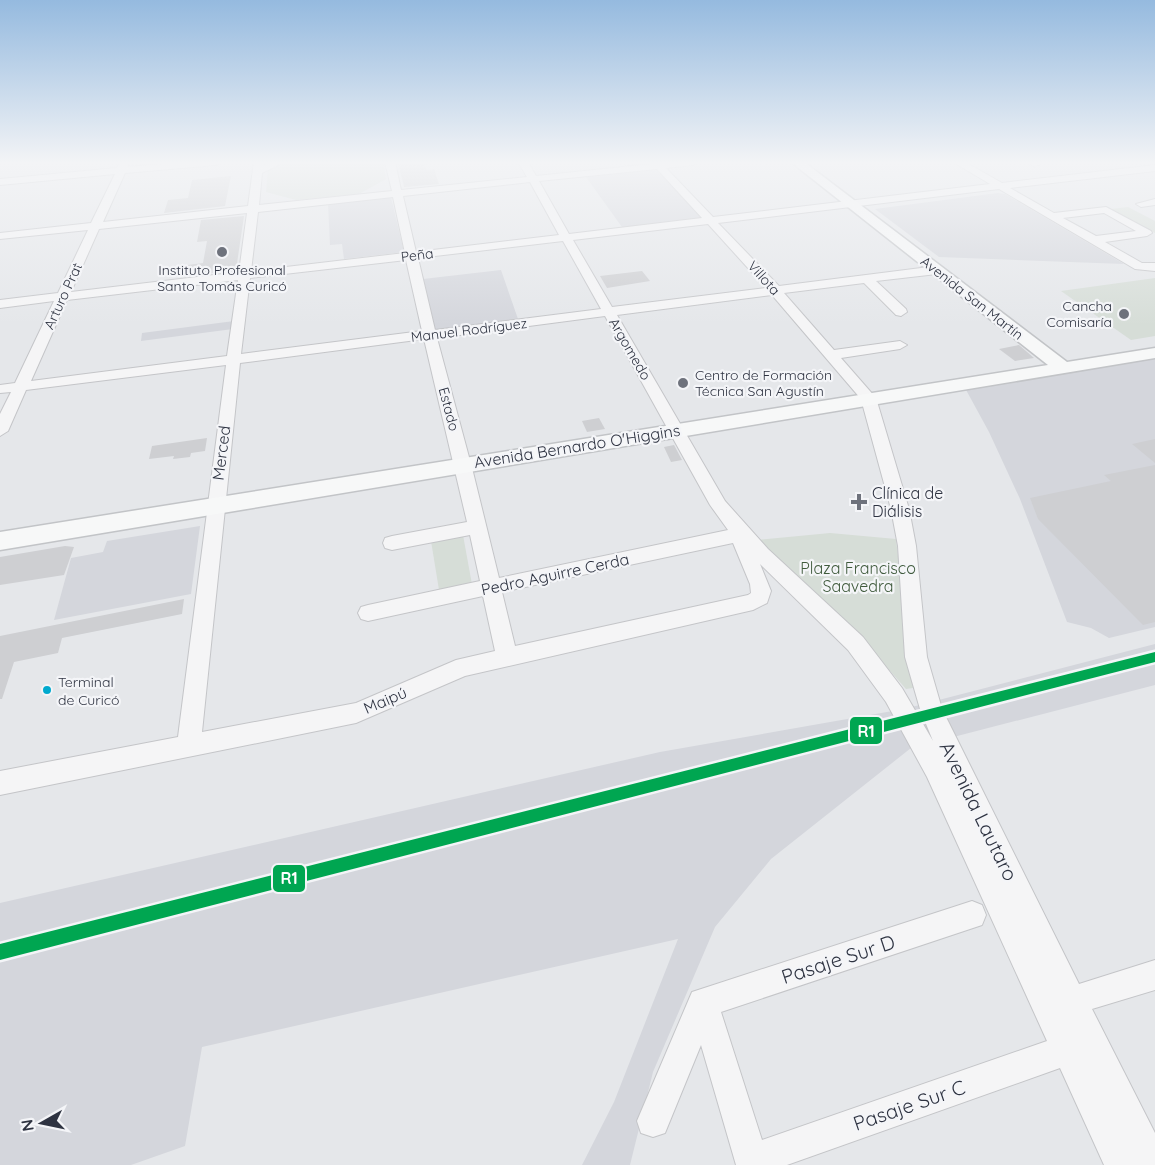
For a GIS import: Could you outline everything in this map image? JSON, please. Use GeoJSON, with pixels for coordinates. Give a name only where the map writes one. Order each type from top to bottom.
{"type":"FeatureCollection","features":[{"type":"Feature","properties":{"kind":"main road","name":"Avenida San Martín"},"geometry":{"type":"LineString","coordinates":[[867,216],[1062,367]]}},
{"type":"Feature","properties":{"kind":"main road","name":"Avenida Bernardo O'Higgins"},"geometry":{"type":"LineString","coordinates":[[0,541],[1155,353]]}},
{"type":"Feature","properties":{"kind":"street","name":"Arturo Prat"},"geometry":{"type":"LineString","coordinates":[[0,431],[100,216]]}},
{"type":"Feature","properties":{"kind":"street"},"geometry":{"type":"LineString","coordinates":[[0,236],[185,216]]}},
{"type":"Feature","properties":{"kind":"street","name":"Merced"},"geometry":{"type":"LineString","coordinates":[[189,746],[215,506],[252,216]]}},
{"type":"Feature","properties":{"kind":"street","name":"Estado"},"geometry":{"type":"LineString","coordinates":[[403,216],[429,334],[464,465],[507,656]]}},
{"type":"Feature","properties":{"kind":"street","name":"Argomedo"},"geometry":{"type":"LineString","coordinates":[[555,216],[719,505],[741,534],[860,648],[904,708],[936,769]]}},
{"type":"Feature","properties":{"kind":"street","name":"Villota"},"geometry":{"type":"LineString","coordinates":[[708,216],[776,291],[868,398]]}},
{"type":"Feature","properties":{"kind":"street","name":"Peña"},"geometry":{"type":"LineString","coordinates":[[0,304],[743,216]]}},
{"type":"Feature","properties":{"kind":"street"},"geometry":{"type":"LineString","coordinates":[[1052,216],[1139,266],[1155,267]]}},
{"type":"Feature","properties":{"kind":"street"},"geometry":{"type":"LineString","coordinates":[[1094,240],[1147,233],[1117,216]]}},
{"type":"Feature","properties":{"kind":"street","name":"Manuel Rodríguez"},"geometry":{"type":"LineString","coordinates":[[0,389],[937,270]]}},
{"type":"Feature","properties":{"kind":"street"},"geometry":{"type":"LineString","coordinates":[[867,279],[901,312]]}},
{"type":"Feature","properties":{"kind":"street"},"geometry":{"type":"LineString","coordinates":[[831,355],[900,345]]}},
{"type":"Feature","properties":{"kind":"street","name":"Avenida Lautaro"},"geometry":{"type":"LineString","coordinates":[[868,398],[900,509],[907,546],[916,657],[931,709],[1153,1165]]}},
{"type":"Feature","properties":{"kind":"street"},"geometry":{"type":"LineString","coordinates":[[392,543],[478,527]]}},
{"type":"Feature","properties":{"kind":"street","name":"Argomedo"},"geometry":{"type":"LineString","coordinates":[[741,534],[743,551],[762,585],[762,594]]}},
{"type":"Feature","properties":{"kind":"street","name":"Pedro Aguirre Cerda"},"geometry":{"type":"LineString","coordinates":[[368,613],[741,534]]}},
{"type":"Feature","properties":{"kind":"street","name":"Maipú"},"geometry":{"type":"LineString","coordinates":[[0,783],[356,712],[386,702],[443,674],[507,656],[753,602],[762,594]]}},
{"type":"Feature","properties":{"kind":"street","name":"Avenida Lautaro"},"geometry":{"type":"LineString","coordinates":[[936,769],[1121,1165]]}},
{"type":"Feature","properties":{"kind":"street","name":"Pasaje Sur D"},"geometry":{"type":"LineString","coordinates":[[703,1003],[972,915]]}},
{"type":"Feature","properties":{"kind":"street"},"geometry":{"type":"LineString","coordinates":[[1072,1001],[1155,975]]}},
{"type":"Feature","properties":{"kind":"street"},"geometry":{"type":"LineString","coordinates":[[653,1120],[703,1003]]}},
{"type":"Feature","properties":{"kind":"street"},"geometry":{"type":"LineString","coordinates":[[703,1003],[752,1163]]}},
{"type":"Feature","properties":{"kind":"street","name":"Pasaje Sur C"},"geometry":{"type":"LineString","coordinates":[[752,1163],[1067,1050]]}},
{"type":"Feature","properties":{"kind":"shaded area"},"geometry":{"type":"Polygon","coordinates":[[[329,216],[396,216],[404,252],[344,259],[342,244],[330,245],[329,216]]]}},
{"type":"Feature","properties":{"kind":"shaded area"},"geometry":{"type":"Polygon","coordinates":[[[614,216],[700,216],[702,219],[622,227],[614,216]]]}},
{"type":"Feature","properties":{"kind":"shaded area"},"geometry":{"type":"Polygon","coordinates":[[[885,216],[1043,216],[1124,264],[939,257],[885,216]]]}},
{"type":"Feature","properties":{"kind":"shaded area"},"geometry":{"type":"Polygon","coordinates":[[[501,270],[518,319],[434,330],[423,279],[501,270]]]}},
{"type":"Feature","properties":{"kind":"shaded area"},"geometry":{"type":"Polygon","coordinates":[[[234,321],[233,329],[141,341],[142,333],[234,321]]]}},
{"type":"Feature","properties":{"kind":"shaded area"},"geometry":{"type":"Polygon","coordinates":[[[1155,357],[1155,627],[1109,638],[1091,628],[1067,622],[1020,499],[989,432],[965,388],[1155,357]]]}},
{"type":"Feature","properties":{"kind":"shaded area"},"geometry":{"type":"Polygon","coordinates":[[[200,526],[191,594],[54,620],[71,558],[103,552],[107,541],[200,526]]]}},
{"type":"Feature","properties":{"kind":"shaded area"},"geometry":{"type":"Polygon","coordinates":[[[1155,644],[1155,685],[911,748],[771,859],[715,927],[653,1072],[630,1165],[582,1165],[614,1102],[678,939],[202,1047],[185,1146],[131,1165],[0,1165],[0,903],[660,752],[904,709],[1155,644]]]}},
{"type":"Feature","properties":{"kind":"green space"},"geometry":{"type":"Polygon","coordinates":[[[1125,216],[1146,216],[1155,221],[1155,233],[1125,216]]]}},
{"type":"Feature","properties":{"kind":"green space","name":"Cancha Comisaría"},"geometry":{"type":"Polygon","coordinates":[[[1155,278],[1155,336],[1131,340],[1061,291],[1155,278]]]}},
{"type":"Feature","properties":{"kind":"green space","name":"Plaza Francisco Saavedra"},"geometry":{"type":"Polygon","coordinates":[[[830,533],[896,539],[913,688],[906,689],[860,637],[757,540],[830,533]]]}},
{"type":"Feature","properties":{"kind":"green space"},"geometry":{"type":"Polygon","coordinates":[[[463,535],[473,590],[440,596],[431,541],[463,535]]]}},
{"type":"Feature","properties":{"kind":"building"},"geometry":{"type":"Polygon","coordinates":[[[244,216],[236,270],[178,277],[180,266],[203,263],[207,241],[197,242],[201,220],[244,216]]]}},
{"type":"Feature","properties":{"kind":"building"},"geometry":{"type":"Polygon","coordinates":[[[642,271],[650,281],[607,288],[600,276],[642,271]]]}},
{"type":"Feature","properties":{"kind":"building"},"geometry":{"type":"Polygon","coordinates":[[[1019,345],[1034,358],[1015,361],[999,349],[1019,345]]]}},
{"type":"Feature","properties":{"kind":"building"},"geometry":{"type":"Polygon","coordinates":[[[599,418],[605,429],[587,432],[582,421],[599,418]]]}},
{"type":"Feature","properties":{"kind":"building"},"geometry":{"type":"Polygon","coordinates":[[[207,438],[205,451],[191,453],[190,457],[149,459],[152,446],[207,438]]]}},
{"type":"Feature","properties":{"kind":"building"},"geometry":{"type":"Polygon","coordinates":[[[1155,439],[1155,463],[1132,444],[1155,439]]]}},
{"type":"Feature","properties":{"kind":"building"},"geometry":{"type":"Polygon","coordinates":[[[674,445],[682,460],[671,462],[664,447],[674,445]]]}},
{"type":"Feature","properties":{"kind":"building"},"geometry":{"type":"Polygon","coordinates":[[[1155,465],[1155,622],[1143,625],[1038,519],[1030,498],[1111,481],[1104,475],[1155,465]]]}},
{"type":"Feature","properties":{"kind":"building"},"geometry":{"type":"Polygon","coordinates":[[[65,546],[74,547],[64,575],[0,585],[0,557],[65,546]]]}},
{"type":"Feature","properties":{"kind":"building"},"geometry":{"type":"Polygon","coordinates":[[[184,599],[182,614],[62,638],[58,653],[14,662],[2,699],[0,699],[0,636],[184,599]]]}},
{"type":"Feature","properties":{"kind":"transit line","name":"R1"},"geometry":{"type":"LineString","coordinates":[[0,952],[1155,657]]}},
{"type":"Feature","properties":{"kind":"place","name":"Instituto Profesional Santo Tomás Curicó"},"geometry":{"type":"Point","coordinates":[222,252]}},
{"type":"Feature","properties":{"kind":"place","name":"Cancha Comisaría"},"geometry":{"type":"Point","coordinates":[1124,314]}},
{"type":"Feature","properties":{"kind":"place","name":"Centro de Formación Técnica San Agustín"},"geometry":{"type":"Point","coordinates":[683,383]}},
{"type":"Feature","properties":{"kind":"place","name":"Clínica de Diálisis"},"geometry":{"type":"Point","coordinates":[859,502]}},
{"type":"Feature","properties":{"kind":"place","name":"Terminal de Curicó"},"geometry":{"type":"Point","coordinates":[47,690]}}]}
